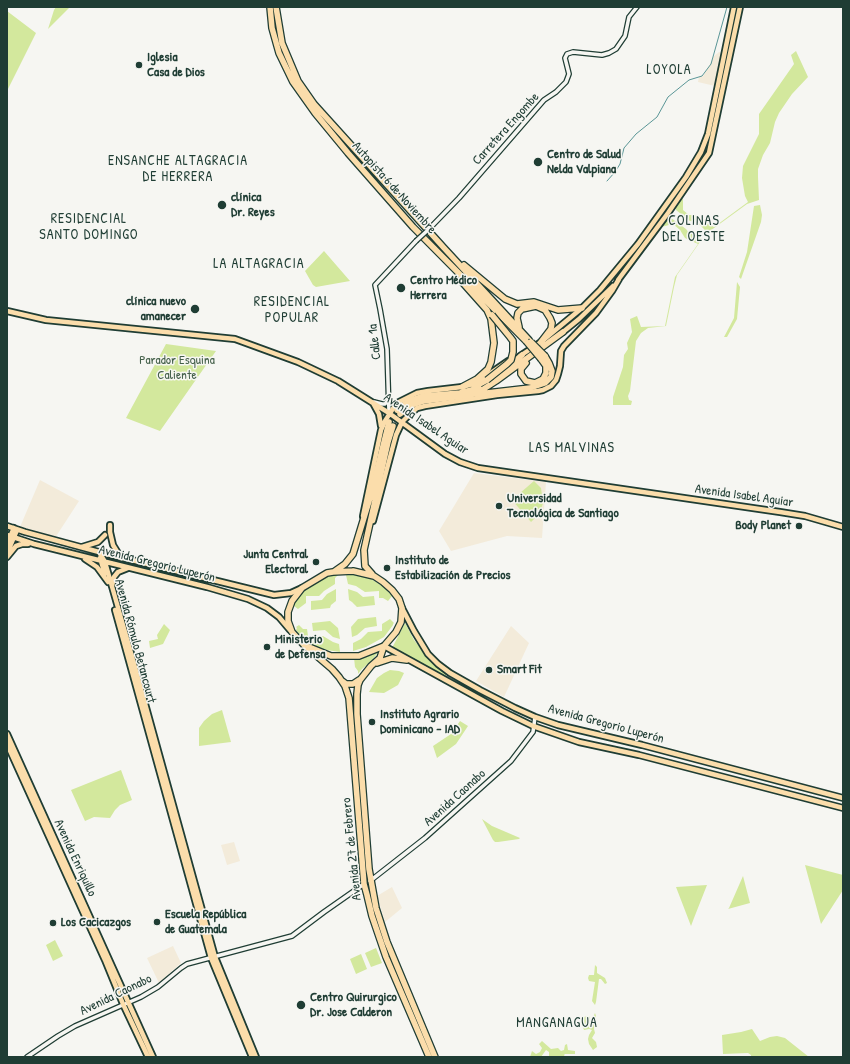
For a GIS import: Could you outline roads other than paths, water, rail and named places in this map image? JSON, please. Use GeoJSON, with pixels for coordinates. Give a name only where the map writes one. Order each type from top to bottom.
{"type":"FeatureCollection","features":[{"type":"Feature","properties":{"kind":"highway","name":"Autopista 6 de Noviembre"},"geometry":{"type":"LineString","coordinates":[[270,7],[272,28],[279,53],[293,82],[315,113],[413,228],[543,357]]}},
{"type":"Feature","properties":{"kind":"highway","name":"Autopista 6 de Noviembre"},"geometry":{"type":"LineString","coordinates":[[276,7],[282,43],[298,81],[304,91],[444,248],[522,332],[527,340]]}},
{"type":"Feature","properties":{"kind":"highway"},"geometry":{"type":"LineString","coordinates":[[413,228],[492,315],[512,341],[513,352],[511,360],[487,380],[476,387],[447,394]]}},
{"type":"Feature","properties":{"kind":"highway"},"geometry":{"type":"LineString","coordinates":[[444,248],[505,299],[517,304],[534,302],[558,310],[582,308]]}},
{"type":"Feature","properties":{"kind":"highway"},"geometry":{"type":"LineString","coordinates":[[522,332],[517,322],[518,313],[522,309],[531,306],[541,307],[548,313],[552,324],[551,329],[541,342]]}},
{"type":"Feature","properties":{"kind":"highway"},"geometry":{"type":"LineString","coordinates":[[462,387],[472,383],[484,374],[491,362],[494,343],[493,329],[487,310]]}},
{"type":"Feature","properties":{"kind":"highway"},"geometry":{"type":"LineString","coordinates":[[543,357],[546,366],[546,376],[535,383],[526,381],[521,374],[523,365],[563,332]]}},
{"type":"Feature","properties":{"kind":"highway"},"geometry":{"type":"LineString","coordinates":[[471,395],[490,386],[563,332]]}},
{"type":"Feature","properties":{"kind":"highway"},"geometry":{"type":"LineString","coordinates":[[522,355],[497,376],[479,388],[466,392],[416,398],[409,401],[399,412],[424,401],[538,386],[549,381],[551,377],[552,371],[549,363],[543,357]]}},
{"type":"Feature","properties":{"kind":"highway"},"geometry":{"type":"LineString","coordinates":[[497,395],[516,390]]}},
{"type":"Feature","properties":{"kind":"highway"},"geometry":{"type":"LineString","coordinates":[[391,424],[364,550],[365,566],[374,576],[392,590],[399,599],[402,608],[401,622],[396,632],[384,646],[359,656],[331,656],[304,645],[292,632],[288,621],[288,612],[292,601],[302,588],[345,564],[351,557],[361,530],[391,424]]}},
{"type":"Feature","properties":{"kind":"highway"},"geometry":{"type":"LineString","coordinates":[[333,572],[353,571],[374,576]]}},
{"type":"Feature","properties":{"kind":"highway","name":"Avenida 27 de Febrero"},"geometry":{"type":"LineString","coordinates":[[304,645],[332,669],[345,686],[348,694],[364,884],[372,916],[386,957],[429,1057]]}},
{"type":"Feature","properties":{"kind":"highway","name":"Avenida 27 de Febrero"},"geometry":{"type":"LineString","coordinates":[[384,646],[380,658],[371,666],[358,686],[357,709],[370,881],[376,908],[387,942],[435,1057]]}},
{"type":"Feature","properties":{"kind":"highway"},"geometry":{"type":"LineString","coordinates":[[371,666],[392,658],[407,660]]}},
{"type":"Feature","properties":{"kind":"highway"},"geometry":{"type":"LineString","coordinates":[[340,680],[346,684],[352,684],[362,678]]}},
{"type":"Feature","properties":{"kind":"highway"},"geometry":{"type":"LineString","coordinates":[[348,694],[351,691],[354,692],[357,709]]}},
{"type":"Feature","properties":{"kind":"highway"},"geometry":{"type":"LineString","coordinates":[[355,771],[358,768],[361,769]]}},
{"type":"Feature","properties":{"kind":"main road"},"geometry":{"type":"LineString","coordinates":[[361,530],[364,505],[381,430],[389,413],[399,402],[417,393],[462,387],[476,383],[500,365],[522,355],[541,342],[582,308],[613,276],[686,177],[701,152],[708,134],[734,7]]}},
{"type":"Feature","properties":{"kind":"main road"},"geometry":{"type":"LineString","coordinates":[[364,550],[393,444],[402,422],[412,412],[425,406],[497,395],[538,391],[551,386],[556,380],[560,366],[561,351],[564,346],[596,313],[710,153],[740,7]]}},
{"type":"Feature","properties":{"kind":"main road"},"geometry":{"type":"LineString","coordinates":[[728,33],[734,34]]}},
{"type":"Feature","properties":{"kind":"main road"},"geometry":{"type":"LineString","coordinates":[[563,332],[585,314],[619,279]]}},
{"type":"Feature","properties":{"kind":"main road","name":"Avenida Isabel Aguiar"},"geometry":{"type":"LineString","coordinates":[[7,311],[46,320],[235,339],[311,368],[338,381],[389,413],[445,454],[460,462],[478,468],[805,516],[843,527]]}},
{"type":"Feature","properties":{"kind":"main road"},"geometry":{"type":"LineString","coordinates":[[372,402],[380,417],[381,430]]}},
{"type":"Feature","properties":{"kind":"main road"},"geometry":{"type":"LineString","coordinates":[[110,525],[113,545],[121,558]]}},
{"type":"Feature","properties":{"kind":"main road","name":"Avenida Gregorio Luperón"},"geometry":{"type":"LineString","coordinates":[[7,526],[121,558],[274,595],[291,593],[302,588]]}},
{"type":"Feature","properties":{"kind":"main road"},"geometry":{"type":"LineString","coordinates":[[7,544],[16,529]]}},
{"type":"Feature","properties":{"kind":"main road"},"geometry":{"type":"LineString","coordinates":[[80,547],[98,542],[105,535]]}},
{"type":"Feature","properties":{"kind":"main road"},"geometry":{"type":"LineString","coordinates":[[7,556],[11,536]]}},
{"type":"Feature","properties":{"kind":"main road","name":"Avenida Gregorio Luperón"},"geometry":{"type":"LineString","coordinates":[[11,536],[34,544],[103,562],[207,587],[255,602],[267,608],[279,617],[292,632]]}},
{"type":"Feature","properties":{"kind":"main road"},"geometry":{"type":"LineString","coordinates":[[7,556],[13,548],[19,545],[34,544]]}},
{"type":"Feature","properties":{"kind":"main road"},"geometry":{"type":"LineString","coordinates":[[89,558],[96,557],[99,552]]}},
{"type":"Feature","properties":{"kind":"main road","name":"Avenida Rómulo Betancourt"},"geometry":{"type":"LineString","coordinates":[[99,552],[112,586],[213,957],[256,1057]]}},
{"type":"Feature","properties":{"kind":"main road"},"geometry":{"type":"LineString","coordinates":[[82,556],[97,568],[108,582]]}},
{"type":"Feature","properties":{"kind":"main road","name":"Avenida Rómulo Betancourt"},"geometry":{"type":"LineString","coordinates":[[103,562],[213,957],[252,1057]]}},
{"type":"Feature","properties":{"kind":"main road"},"geometry":{"type":"LineString","coordinates":[[112,586],[114,577],[118,572],[131,568]]}},
{"type":"Feature","properties":{"kind":"main road","name":"Avenida Gregorio Luperón"},"geometry":{"type":"LineString","coordinates":[[402,608],[428,654],[450,673],[480,690],[535,717],[558,725],[843,798]]}},
{"type":"Feature","properties":{"kind":"main road","name":"Avenida Gregorio Luperón"},"geometry":{"type":"LineString","coordinates":[[384,646],[476,698],[533,726],[579,742],[639,755],[843,808]]}},
{"type":"Feature","properties":{"kind":"main road"},"geometry":{"type":"LineString","coordinates":[[476,698],[480,690]]}},
{"type":"Feature","properties":{"kind":"main road","name":"Avenida Enriquillo"},"geometry":{"type":"LineString","coordinates":[[7,734],[15,758]]}},
{"type":"Feature","properties":{"kind":"main road","name":"Avenida Enriquillo"},"geometry":{"type":"LineString","coordinates":[[7,744],[15,758],[107,959],[148,1057]]}},
{"type":"Feature","properties":{"kind":"main road","name":"Avenida Enriquillo"},"geometry":{"type":"LineString","coordinates":[[126,1003],[153,1057]]}},
{"type":"Feature","properties":{"kind":"street","name":"Carretera Engombe"},"geometry":{"type":"LineString","coordinates":[[375,285],[459,198],[544,100],[556,92],[566,82],[569,74],[566,54],[573,52],[602,55],[616,49],[625,36],[630,17],[638,7]]}},
{"type":"Feature","properties":{"kind":"street","name":"Calle 1a"},"geometry":{"type":"LineString","coordinates":[[375,285],[387,349],[389,413]]}},
{"type":"Feature","properties":{"kind":"street"},"geometry":{"type":"LineString","coordinates":[[372,402],[385,404],[389,399]]}},
{"type":"Feature","properties":{"kind":"street","name":"Avenida Caonabo"},"geometry":{"type":"LineString","coordinates":[[370,881],[425,838],[512,761],[533,732],[535,717]]}},
{"type":"Feature","properties":{"kind":"street","name":"Avenida Caonabo"},"geometry":{"type":"LineString","coordinates":[[27,1057],[70,1030],[158,987],[188,964],[292,936],[364,884]]}},
{"type":"Feature","properties":{"kind":"waterway"},"geometry":{"type":"LineString","coordinates":[[607,181],[620,164],[624,148],[636,134],[657,117],[668,97],[689,80],[702,76],[711,64],[727,7]]}},
{"type":"Feature","properties":{"kind":"tunnel"},"geometry":{"type":"LineString","coordinates":[[389,422],[397,410]]}},
{"type":"Feature","properties":{"kind":"place","name":"Iglesia Casa de Dios"},"geometry":{"type":"Point","coordinates":[139,65]}},
{"type":"Feature","properties":{"kind":"place","name":"Centro de Salud Nelda Valpiana"},"geometry":{"type":"Point","coordinates":[538,162]}},
{"type":"Feature","properties":{"kind":"place","name":"clínica Dr. Reyes"},"geometry":{"type":"Point","coordinates":[222,205]}},
{"type":"Feature","properties":{"kind":"place","name":"Centro Médico Herrera"},"geometry":{"type":"Point","coordinates":[401,288]}},
{"type":"Feature","properties":{"kind":"place","name":"clínica nuevo amanecer"},"geometry":{"type":"Point","coordinates":[195,309]}},
{"type":"Feature","properties":{"kind":"place","name":"Universidad Tecnológica de Santiago"},"geometry":{"type":"Point","coordinates":[499,506]}},
{"type":"Feature","properties":{"kind":"place","name":"Body Planet"},"geometry":{"type":"Point","coordinates":[799,526]}},
{"type":"Feature","properties":{"kind":"place","name":"Junta Central Electoral"},"geometry":{"type":"Point","coordinates":[316,562]}},
{"type":"Feature","properties":{"kind":"place","name":"Instituto de Estabilización de Precios"},"geometry":{"type":"Point","coordinates":[387,568]}},
{"type":"Feature","properties":{"kind":"place","name":"Ministerio de Defensa"},"geometry":{"type":"Point","coordinates":[267,647]}},
{"type":"Feature","properties":{"kind":"place","name":"Smart Fit"},"geometry":{"type":"Point","coordinates":[489,670]}},
{"type":"Feature","properties":{"kind":"place","name":"Instituto Agrario Dominicano - IAD"},"geometry":{"type":"Point","coordinates":[372,722]}},
{"type":"Feature","properties":{"kind":"place","name":"Escuela República de Guatemala"},"geometry":{"type":"Point","coordinates":[157,922]}},
{"type":"Feature","properties":{"kind":"place","name":"Los Cacicazgos"},"geometry":{"type":"Point","coordinates":[53,923]}},
{"type":"Feature","properties":{"kind":"place","name":"Centro Quirurgico Dr. Jose Calderon"},"geometry":{"type":"Point","coordinates":[301,1005]}},
{"type":"Feature","properties":{"kind":"district","name":"LOYOLA"},"geometry":{"type":"Point","coordinates":[669,70]}},
{"type":"Feature","properties":{"kind":"district","name":"ENSANCHE ALTAGRACIA DE HERRERA"},"geometry":{"type":"Point","coordinates":[178,170]}},
{"type":"Feature","properties":{"kind":"district","name":"RESIDENCIAL SANTO DOMINGO"},"geometry":{"type":"Point","coordinates":[89,228]}},
{"type":"Feature","properties":{"kind":"district","name":"COLINAS DEL OESTE"},"geometry":{"type":"Point","coordinates":[694,230]}},
{"type":"Feature","properties":{"kind":"district","name":"LA ALTAGRACIA"},"geometry":{"type":"Point","coordinates":[259,264]}},
{"type":"Feature","properties":{"kind":"district","name":"RESIDENCIAL POPULAR"},"geometry":{"type":"Point","coordinates":[292,310]}},
{"type":"Feature","properties":{"kind":"district","name":"LAS MALVINAS"},"geometry":{"type":"Point","coordinates":[572,448]}},
{"type":"Feature","properties":{"kind":"district","name":"MANGANAGUA"},"geometry":{"type":"Point","coordinates":[557,1023]}},
{"type":"Feature","properties":{"kind":"park label","name":"Parador Esquina Caliente"},"geometry":{"type":"Point","coordinates":[177,368]}}]}
